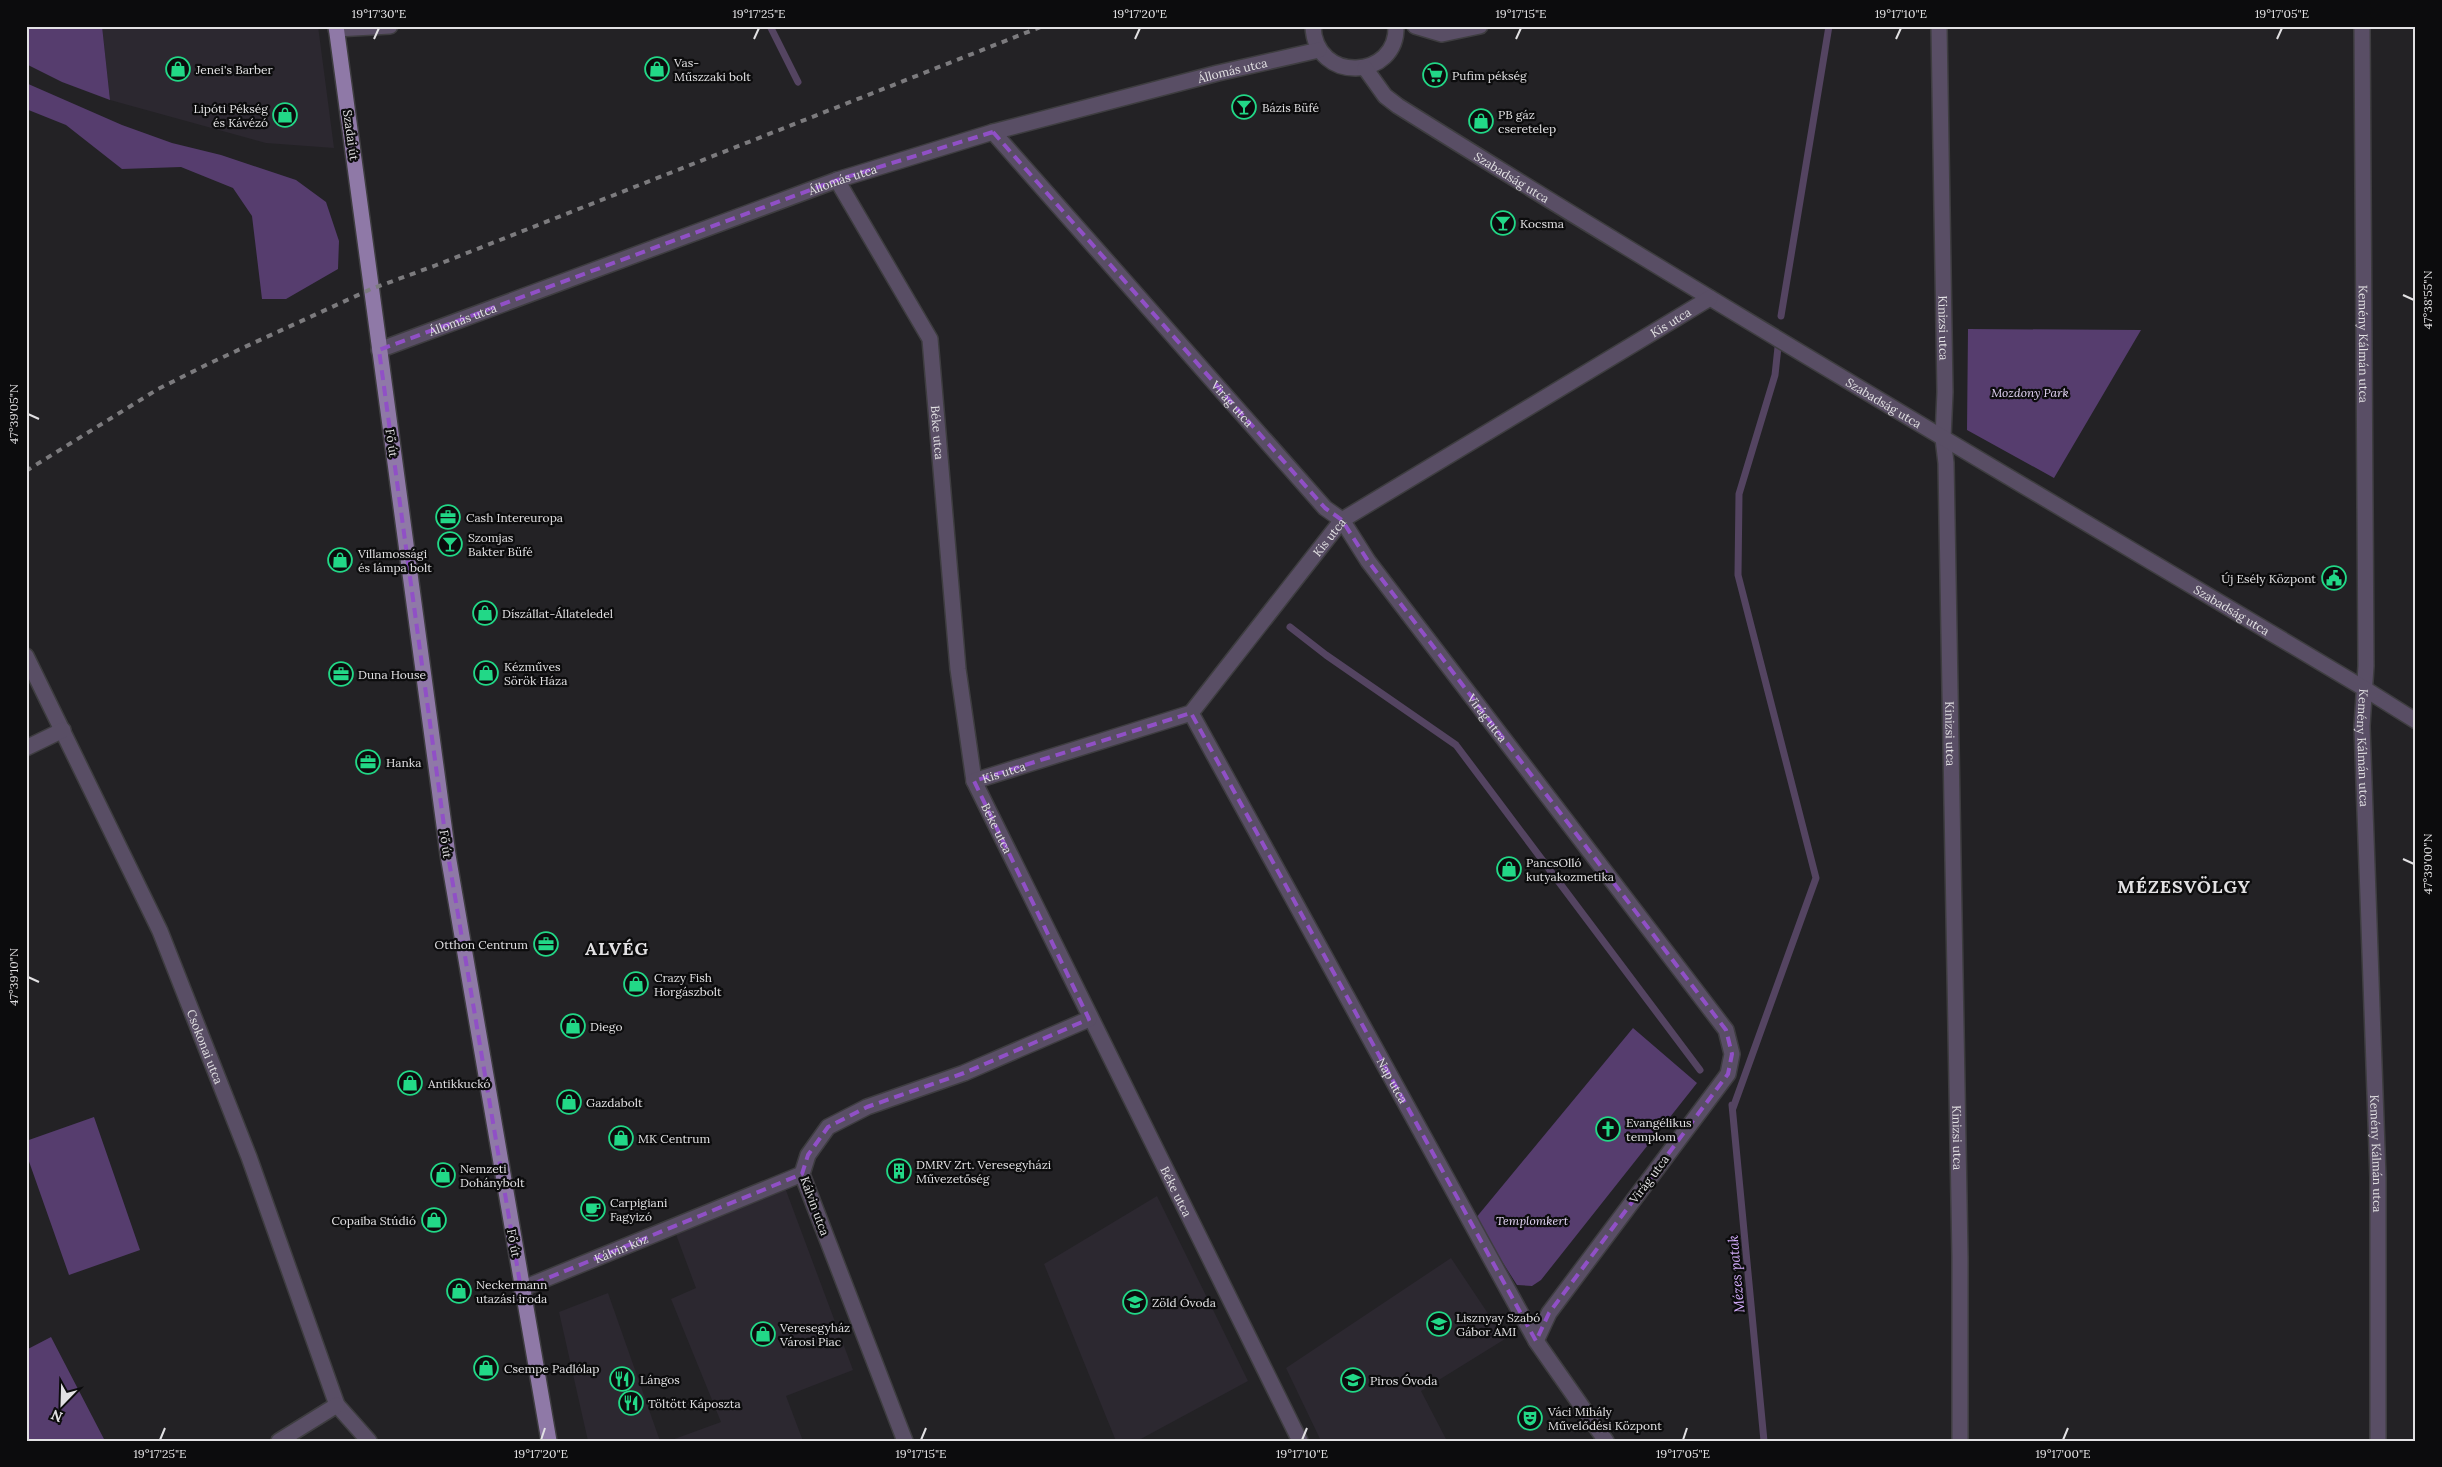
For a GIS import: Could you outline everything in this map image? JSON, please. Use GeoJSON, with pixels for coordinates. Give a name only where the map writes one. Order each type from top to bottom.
{"type":"FeatureCollection","features":[{"type":"Feature","properties":{"kind":"main road","name":"Szadai út"},"geometry":{"type":"LineString","coordinates":[[336,28],[364,244]]}},
{"type":"Feature","properties":{"kind":"main road","name":"Fő út"},"geometry":{"type":"LineString","coordinates":[[364,244],[448,855],[521,1290],[549,1441]]}},
{"type":"Feature","properties":{"kind":"street"},"geometry":{"type":"LineString","coordinates":[[336,28],[390,26]]}},
{"type":"Feature","properties":{"kind":"street"},"geometry":{"type":"LineString","coordinates":[[1312,26],[1313,37],[1319,50],[1328,60],[1339,66],[1352,69],[1365,68],[1377,62],[1386,54],[1393,42],[1396,26]]}},
{"type":"Feature","properties":{"kind":"street"},"geometry":{"type":"LineString","coordinates":[[1415,26],[1442,34],[1480,26]]}},
{"type":"Feature","properties":{"kind":"street","name":"Kinizsi utca"},"geometry":{"type":"LineString","coordinates":[[1939,26],[1945,392],[1943,438],[1946,473],[1960,1218],[1960,1441]]}},
{"type":"Feature","properties":{"kind":"street","name":"Kemény Kálmán utca"},"geometry":{"type":"LineString","coordinates":[[2362,26],[2365,689],[2362,726],[2378,1178],[2378,1441]]}},
{"type":"Feature","properties":{"kind":"street","name":"Állomás utca"},"geometry":{"type":"LineString","coordinates":[[378,350],[837,180],[992,132],[1218,73],[1319,50]]}},
{"type":"Feature","properties":{"kind":"street","name":"Szabadság utca"},"geometry":{"type":"LineString","coordinates":[[1365,68],[1385,96],[1398,106],[1710,298],[2416,721]]}},
{"type":"Feature","properties":{"kind":"street","name":"Virág utca"},"geometry":{"type":"LineString","coordinates":[[992,132],[1324,508],[1342,520],[1368,561],[1726,1030],[1732,1054],[1728,1074],[1549,1313],[1536,1341]]}},
{"type":"Feature","properties":{"kind":"street","name":"Béke utca"},"geometry":{"type":"LineString","coordinates":[[837,180],[930,339],[958,669],[974,781],[1089,1019],[1300,1441]]}},
{"type":"Feature","properties":{"kind":"street","name":"Kis utca"},"geometry":{"type":"LineString","coordinates":[[974,781],[1191,712],[1342,520],[1710,298]]}},
{"type":"Feature","properties":{"kind":"street","name":"Csokonai utca"},"geometry":{"type":"LineString","coordinates":[[26,656],[160,931],[249,1157],[337,1405],[369,1441]]}},
{"type":"Feature","properties":{"kind":"street","name":"Nap utca"},"geometry":{"type":"LineString","coordinates":[[1191,712],[1536,1341],[1606,1441]]}},
{"type":"Feature","properties":{"kind":"street"},"geometry":{"type":"LineString","coordinates":[[26,748],[63,730]]}},
{"type":"Feature","properties":{"kind":"street","name":"Kálvin utca"},"geometry":{"type":"LineString","coordinates":[[905,1441],[802,1174],[808,1155],[828,1127],[867,1107],[964,1073],[1089,1019]]}},
{"type":"Feature","properties":{"kind":"street","name":"Kálvin köz"},"geometry":{"type":"LineString","coordinates":[[521,1290],[802,1174]]}},
{"type":"Feature","properties":{"kind":"street"},"geometry":{"type":"LineString","coordinates":[[279,1441],[337,1405]]}},
{"type":"Feature","properties":{"kind":"highlighted area"},"geometry":{"type":"Polygon","coordinates":[[[993,132],[1325,508],[1342,520],[1368,561],[1726,1030],[1732,1054],[1728,1074],[1549,1313],[1536,1341],[1191,713],[974,781],[1089,1019],[964,1073],[867,1107],[828,1127],[808,1155],[802,1174],[521,1289],[448,855],[379,350],[837,180],[993,132]]]}},
{"type":"Feature","properties":{"kind":"shaded area"},"geometry":{"type":"Polygon","coordinates":[[[102,26],[318,26],[334,148],[266,143],[110,100],[102,26]]]}},
{"type":"Feature","properties":{"kind":"shaded area","name":"Veresegyház Városi Piac"},"geometry":{"type":"Polygon","coordinates":[[[784,1185],[853,1370],[786,1396],[803,1441],[669,1441],[721,1422],[671,1299],[696,1288],[674,1229],[784,1185]]]}},
{"type":"Feature","properties":{"kind":"shaded area","name":"Zöld Óvoda"},"geometry":{"type":"Polygon","coordinates":[[[1157,1196],[1248,1381],[1137,1441],[1116,1441],[1044,1264],[1157,1196]]]}},
{"type":"Feature","properties":{"kind":"shaded area"},"geometry":{"type":"Polygon","coordinates":[[[1451,1258],[1505,1339],[1421,1391],[1447,1441],[1321,1441],[1286,1368],[1451,1258]]]}},
{"type":"Feature","properties":{"kind":"shaded area"},"geometry":{"type":"Polygon","coordinates":[[[608,1293],[660,1441],[588,1441],[559,1312],[608,1293]]]}},
{"type":"Feature","properties":{"kind":"green space"},"geometry":{"type":"Polygon","coordinates":[[[26,26],[102,26],[110,100],[62,82],[26,64],[26,26]]]}},
{"type":"Feature","properties":{"kind":"green space"},"geometry":{"type":"Polygon","coordinates":[[[26,83],[122,125],[172,143],[221,155],[296,180],[326,202],[339,241],[338,269],[286,299],[262,299],[252,216],[233,188],[181,167],[122,169],[66,125],[26,109],[26,83]]]}},
{"type":"Feature","properties":{"kind":"green space","name":"Mozdony Park"},"geometry":{"type":"Polygon","coordinates":[[[1968,329],[2141,330],[2054,478],[1967,430],[1968,329]]]}},
{"type":"Feature","properties":{"kind":"green space","name":"Templomkert"},"geometry":{"type":"Polygon","coordinates":[[[1633,1028],[1697,1083],[1541,1280],[1532,1286],[1517,1285],[1475,1219],[1633,1028]]]}},
{"type":"Feature","properties":{"kind":"green space"},"geometry":{"type":"Polygon","coordinates":[[[94,1117],[140,1250],[69,1275],[26,1153],[26,1141],[94,1117]]]}},
{"type":"Feature","properties":{"kind":"green space"},"geometry":{"type":"Polygon","coordinates":[[[51,1337],[105,1441],[26,1441],[26,1350],[51,1337]]]}},
{"type":"Feature","properties":{"kind":"waterway"},"geometry":{"type":"LineString","coordinates":[[770,26],[798,82]]}},
{"type":"Feature","properties":{"kind":"waterway"},"geometry":{"type":"LineString","coordinates":[[1781,316],[1829,26]]}},
{"type":"Feature","properties":{"kind":"waterway"},"geometry":{"type":"LineString","coordinates":[[1733,1108],[1816,878],[1738,575],[1739,494],[1775,375],[1778,347]]}},
{"type":"Feature","properties":{"kind":"waterway"},"geometry":{"type":"LineString","coordinates":[[1290,627],[1326,655],[1456,745],[1700,1070]]}},
{"type":"Feature","properties":{"kind":"waterway","name":"Mézes patak"},"geometry":{"type":"LineString","coordinates":[[1732,1105],[1764,1441]]}},
{"type":"Feature","properties":{"kind":"railway"},"geometry":{"type":"LineString","coordinates":[[26,471],[158,389],[371,289],[434,266],[1043,26]]}},
{"type":"Feature","properties":{"kind":"place","name":"Jenei's Barber"},"geometry":{"type":"Point","coordinates":[178,69]}},
{"type":"Feature","properties":{"kind":"place","name":"Vas- Műszzaki bolt"},"geometry":{"type":"Point","coordinates":[657,69]}},
{"type":"Feature","properties":{"kind":"place","name":"Pufim pékség"},"geometry":{"type":"Point","coordinates":[1435,75]}},
{"type":"Feature","properties":{"kind":"place","name":"Bázis Büfé"},"geometry":{"type":"Point","coordinates":[1244,107]}},
{"type":"Feature","properties":{"kind":"place","name":"Lipóti Pékség és Kávézó"},"geometry":{"type":"Point","coordinates":[285,115]}},
{"type":"Feature","properties":{"kind":"place","name":"PB gáz cseretelep"},"geometry":{"type":"Point","coordinates":[1481,121]}},
{"type":"Feature","properties":{"kind":"place","name":"Kocsma"},"geometry":{"type":"Point","coordinates":[1503,223]}},
{"type":"Feature","properties":{"kind":"place","name":"Cash Intereuropa"},"geometry":{"type":"Point","coordinates":[448,517]}},
{"type":"Feature","properties":{"kind":"place","name":"Szomjas Bakter Büfé"},"geometry":{"type":"Point","coordinates":[450,544]}},
{"type":"Feature","properties":{"kind":"place","name":"Villamossági és lámpa bolt"},"geometry":{"type":"Point","coordinates":[340,560]}},
{"type":"Feature","properties":{"kind":"place","name":"Új Esély Központ"},"geometry":{"type":"Point","coordinates":[2334,578]}},
{"type":"Feature","properties":{"kind":"place","name":"Díszállat-Állateledel"},"geometry":{"type":"Point","coordinates":[485,613]}},
{"type":"Feature","properties":{"kind":"place","name":"Kézműves Sörök Háza"},"geometry":{"type":"Point","coordinates":[486,673]}},
{"type":"Feature","properties":{"kind":"place","name":"Duna House"},"geometry":{"type":"Point","coordinates":[341,674]}},
{"type":"Feature","properties":{"kind":"place","name":"Hanka"},"geometry":{"type":"Point","coordinates":[368,762]}},
{"type":"Feature","properties":{"kind":"place","name":"PancsOlló kutyakozmetika"},"geometry":{"type":"Point","coordinates":[1509,869]}},
{"type":"Feature","properties":{"kind":"place","name":"Otthon Centrum"},"geometry":{"type":"Point","coordinates":[546,944]}},
{"type":"Feature","properties":{"kind":"place","name":"Crazy Fish Horgászbolt"},"geometry":{"type":"Point","coordinates":[636,984]}},
{"type":"Feature","properties":{"kind":"place","name":"Diego"},"geometry":{"type":"Point","coordinates":[573,1026]}},
{"type":"Feature","properties":{"kind":"place","name":"Antikkuckó"},"geometry":{"type":"Point","coordinates":[410,1083]}},
{"type":"Feature","properties":{"kind":"place","name":"Gazdabolt"},"geometry":{"type":"Point","coordinates":[569,1102]}},
{"type":"Feature","properties":{"kind":"place","name":"Evangélikus templom"},"geometry":{"type":"Point","coordinates":[1608,1129]}},
{"type":"Feature","properties":{"kind":"place","name":"MK Centrum"},"geometry":{"type":"Point","coordinates":[621,1138]}},
{"type":"Feature","properties":{"kind":"place","name":"DMRV Zrt. Veresegyházi Művezetőség"},"geometry":{"type":"Point","coordinates":[899,1171]}},
{"type":"Feature","properties":{"kind":"place","name":"Nemzeti Dohánybolt"},"geometry":{"type":"Point","coordinates":[443,1175]}},
{"type":"Feature","properties":{"kind":"place","name":"Carpigiani Fagyizó"},"geometry":{"type":"Point","coordinates":[593,1209]}},
{"type":"Feature","properties":{"kind":"place","name":"Copaiba Stúdió"},"geometry":{"type":"Point","coordinates":[434,1220]}},
{"type":"Feature","properties":{"kind":"place","name":"Neckermann utazási iroda"},"geometry":{"type":"Point","coordinates":[459,1291]}},
{"type":"Feature","properties":{"kind":"place","name":"Zöld Óvoda"},"geometry":{"type":"Point","coordinates":[1135,1302]}},
{"type":"Feature","properties":{"kind":"place","name":"Lisznyay Szabó Gábor AMI"},"geometry":{"type":"Point","coordinates":[1439,1324]}},
{"type":"Feature","properties":{"kind":"place","name":"Veresegyház Városi Piac"},"geometry":{"type":"Point","coordinates":[763,1334]}},
{"type":"Feature","properties":{"kind":"place","name":"Csempe Padlólap"},"geometry":{"type":"Point","coordinates":[486,1368]}},
{"type":"Feature","properties":{"kind":"place","name":"Lángos"},"geometry":{"type":"Point","coordinates":[622,1379]}},
{"type":"Feature","properties":{"kind":"place","name":"Piros Óvoda"},"geometry":{"type":"Point","coordinates":[1353,1380]}},
{"type":"Feature","properties":{"kind":"place","name":"Töltött Káposzta"},"geometry":{"type":"Point","coordinates":[631,1403]}},
{"type":"Feature","properties":{"kind":"place","name":"Váci Mihály Művelődési Központ"},"geometry":{"type":"Point","coordinates":[1530,1418]}},
{"type":"Feature","properties":{"kind":"district","name":"MÉZESVÖLGY"},"geometry":{"type":"Point","coordinates":[2184,886]}},
{"type":"Feature","properties":{"kind":"district","name":"ALVÉG"},"geometry":{"type":"Point","coordinates":[617,948]}}]}
